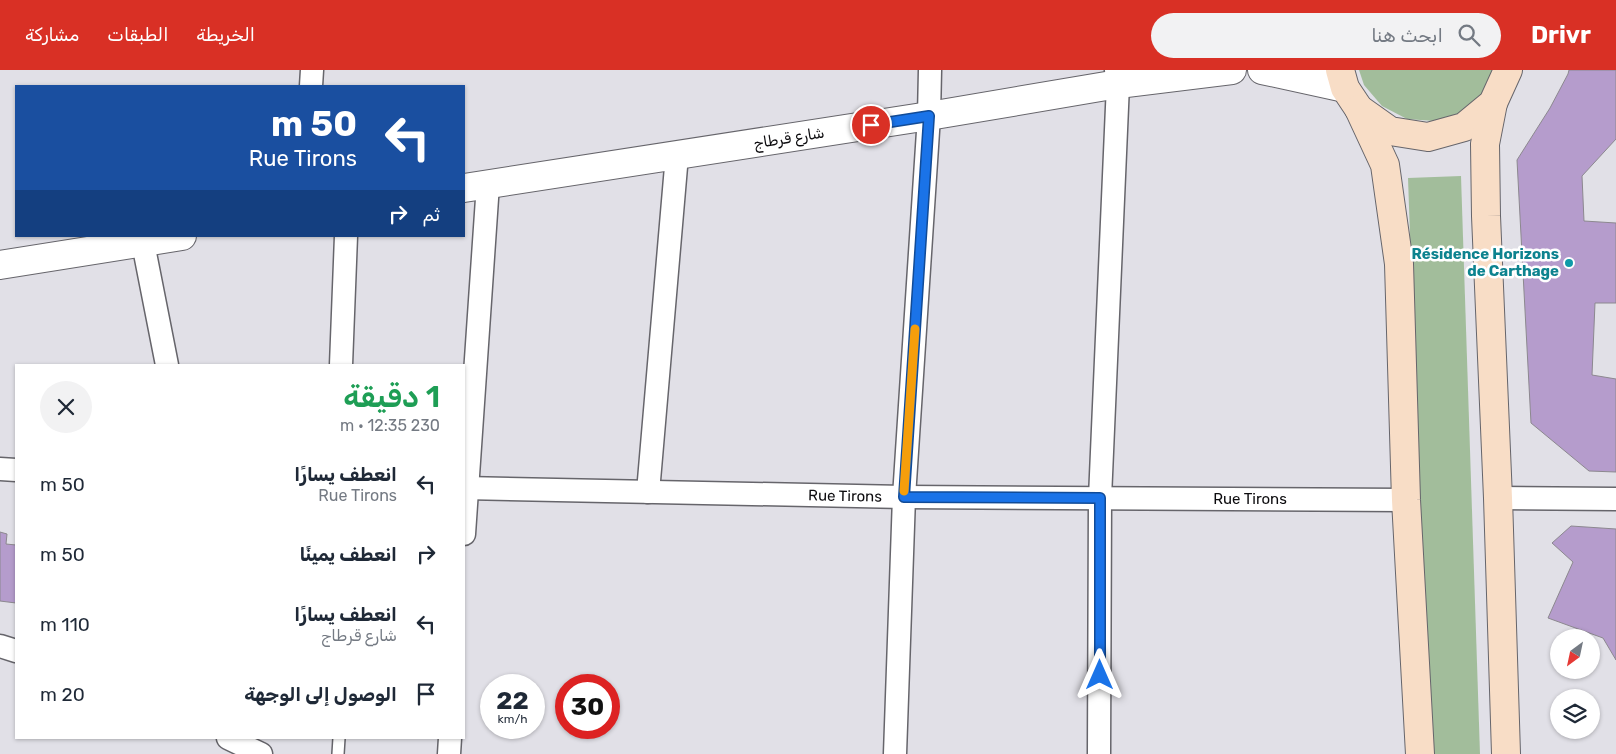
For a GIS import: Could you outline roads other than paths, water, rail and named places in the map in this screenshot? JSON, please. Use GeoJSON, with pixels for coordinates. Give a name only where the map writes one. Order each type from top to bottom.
{"type":"FeatureCollection","features":[{"type":"Feature","properties":{"kind":"main road"},"geometry":{"type":"LineString","coordinates":[[1506,754],[1485,144],[1493,103],[1508,70]]}},
{"type":"Feature","properties":{"kind":"main road"},"geometry":{"type":"LineString","coordinates":[[1348,89],[1390,131],[1428,137],[1464,128],[1493,103]]}},
{"type":"Feature","properties":{"kind":"main road"},"geometry":{"type":"LineString","coordinates":[[1348,89],[1385,166],[1399,264],[1406,500],[1420,754]]}},
{"type":"Feature","properties":{"kind":"street"},"geometry":{"type":"LineString","coordinates":[[311,85],[312,70]]}},
{"type":"Feature","properties":{"kind":"street"},"geometry":{"type":"LineString","coordinates":[[895,754],[904,497],[929,116],[930,70]]}},
{"type":"Feature","properties":{"kind":"street","name":"شارع قرطاج"},"geometry":{"type":"LineString","coordinates":[[476,186],[929,116],[1117,77],[1232,70]]}},
{"type":"Feature","properties":{"kind":"street"},"geometry":{"type":"LineString","coordinates":[[1262,70],[1348,89]]}},
{"type":"Feature","properties":{"kind":"street"},"geometry":{"type":"LineString","coordinates":[[1099,754],[1100,498],[1117,77]]}},
{"type":"Feature","properties":{"kind":"street"},"geometry":{"type":"LineString","coordinates":[[648,492],[677,155]]}},
{"type":"Feature","properties":{"kind":"street"},"geometry":{"type":"LineString","coordinates":[[465,488],[476,186]]}},
{"type":"Feature","properties":{"kind":"street"},"geometry":{"type":"LineString","coordinates":[[0,265],[176,237]]}},
{"type":"Feature","properties":{"kind":"street"},"geometry":{"type":"LineString","coordinates":[[341,364],[346,237]]}},
{"type":"Feature","properties":{"kind":"street"},"geometry":{"type":"LineString","coordinates":[[143,243],[167,364]]}},
{"type":"Feature","properties":{"kind":"street"},"geometry":{"type":"LineString","coordinates":[[0,469],[15,470]]}},
{"type":"Feature","properties":{"kind":"street","name":"Rue Tirons"},"geometry":{"type":"LineString","coordinates":[[465,488],[904,497],[1406,500]]}},
{"type":"Feature","properties":{"kind":"street"},"geometry":{"type":"LineString","coordinates":[[1498,498],[1616,499]]}},
{"type":"Feature","properties":{"kind":"street"},"geometry":{"type":"LineString","coordinates":[[0,646],[15,651]]}},
{"type":"Feature","properties":{"kind":"street"},"geometry":{"type":"LineString","coordinates":[[230,739],[261,754]]}},
{"type":"Feature","properties":{"kind":"street"},"geometry":{"type":"LineString","coordinates":[[449,754],[450,739]]}},
{"type":"Feature","properties":{"kind":"lane"},"geometry":{"type":"LineString","coordinates":[[338,754],[339,739]]}},
{"type":"Feature","properties":{"kind":"place","name":"Résidence Horizons de Carthage"},"geometry":{"type":"Point","coordinates":[1569,263]}}]}
